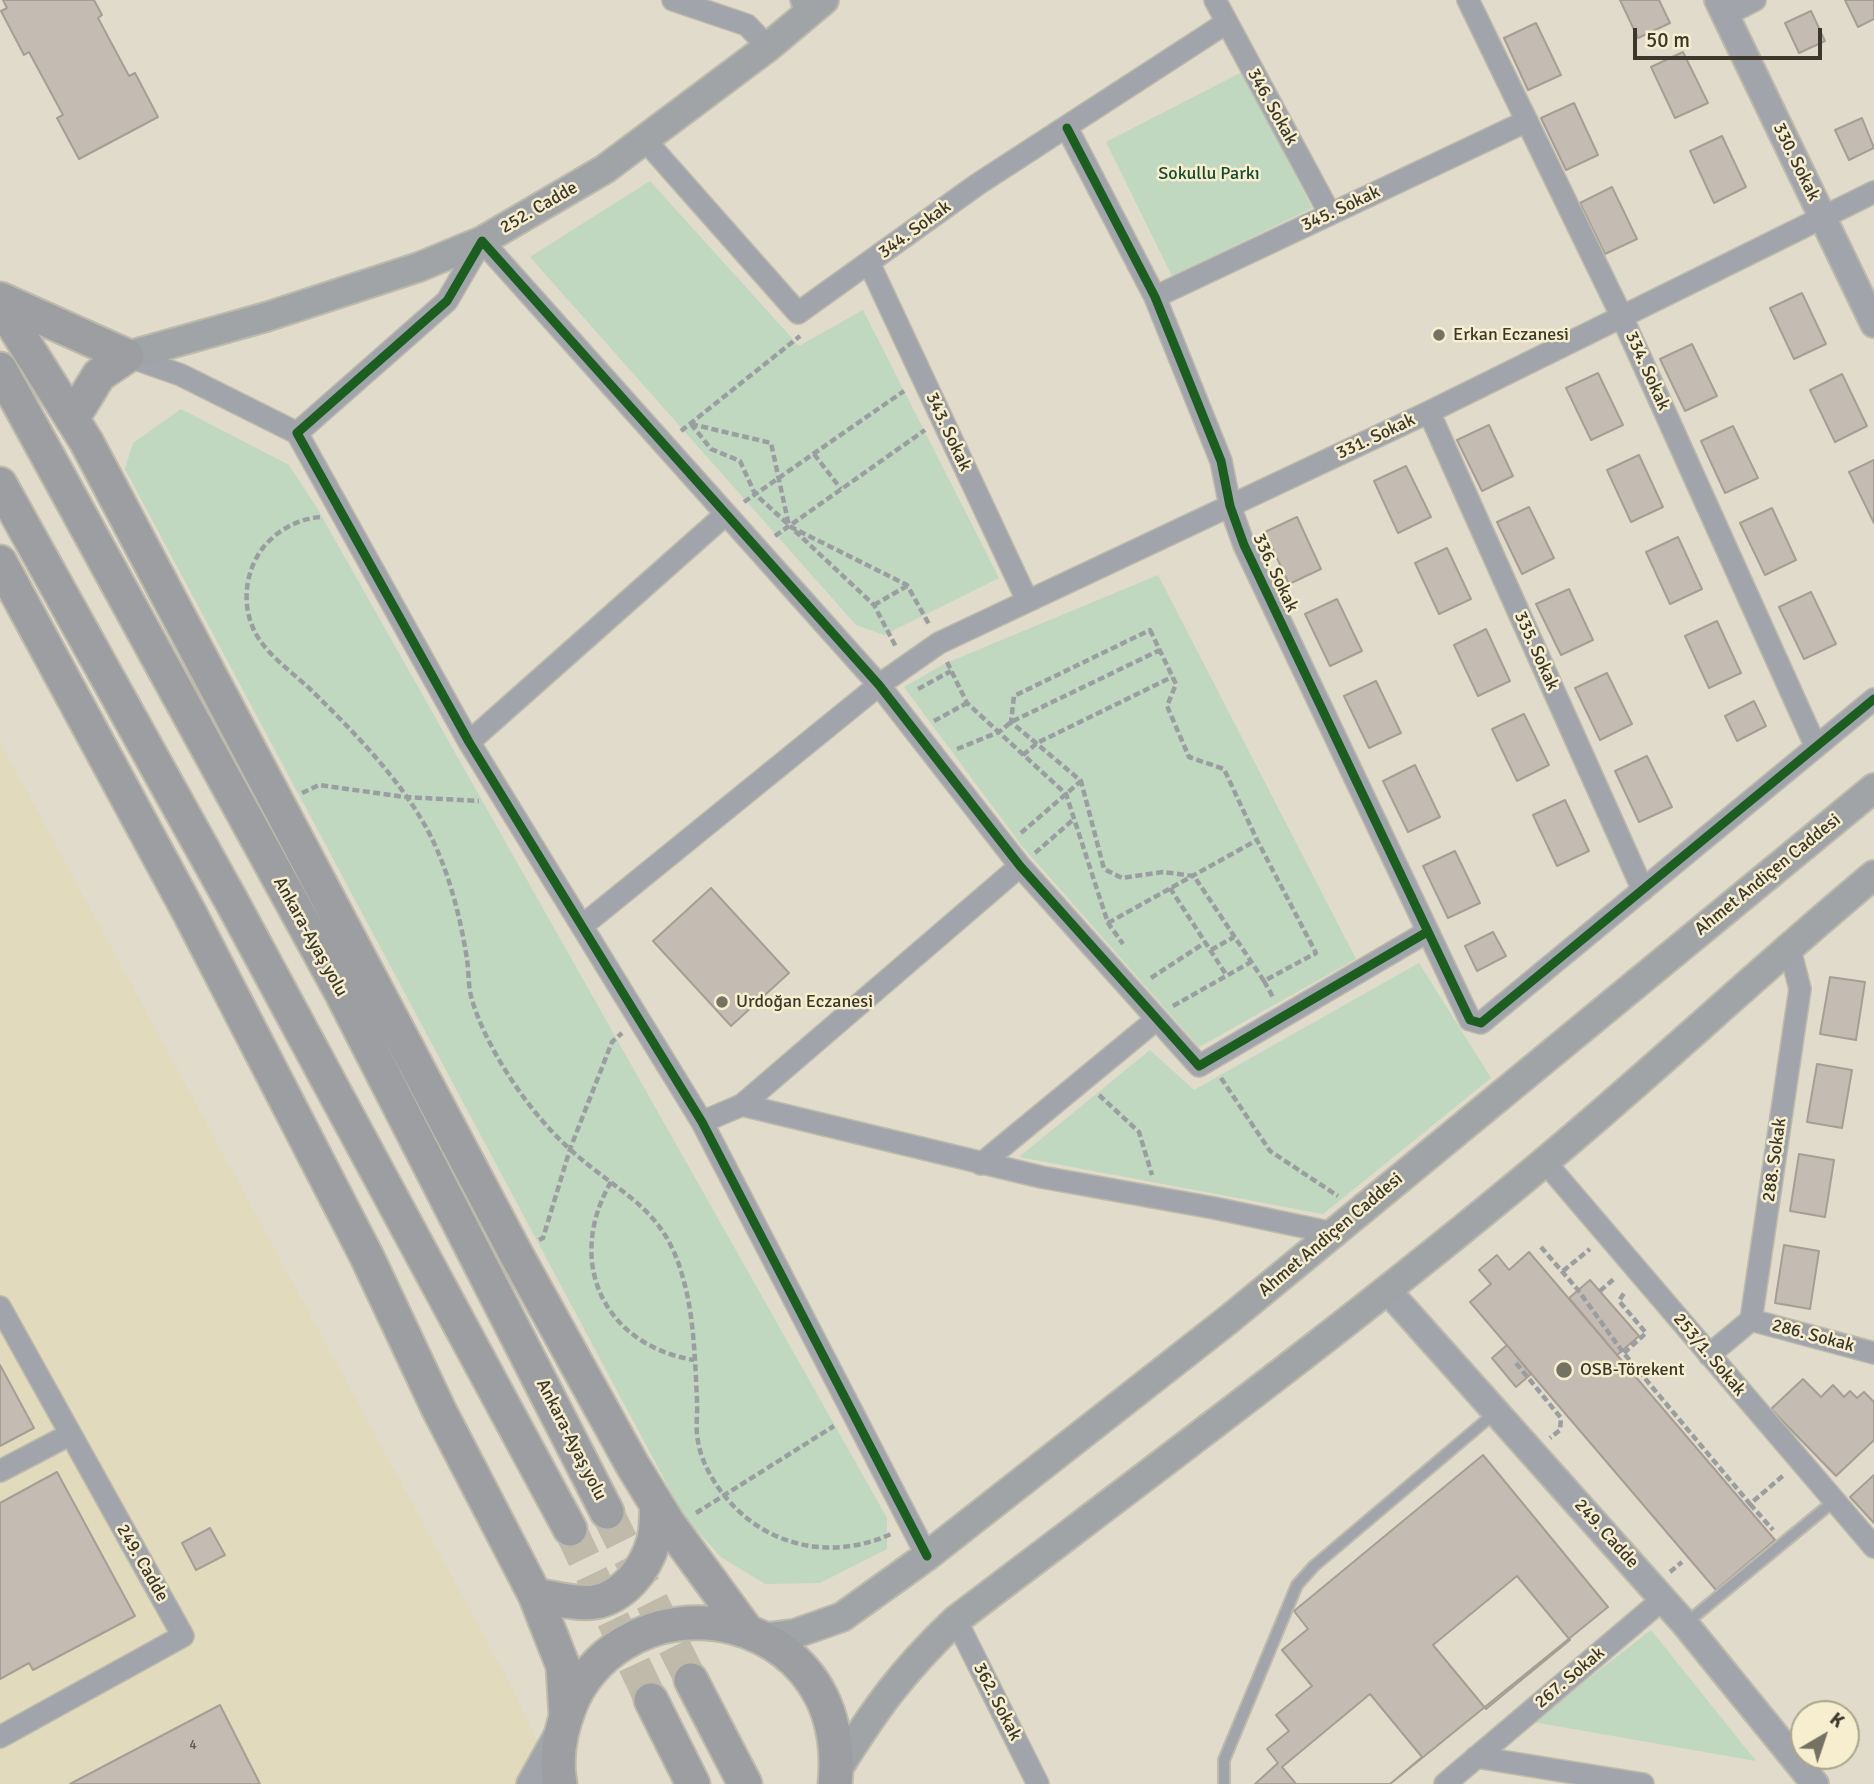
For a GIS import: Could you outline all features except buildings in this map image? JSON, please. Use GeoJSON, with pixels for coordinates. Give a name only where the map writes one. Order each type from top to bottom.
{"type":"FeatureCollection","features":[{"type":"Feature","properties":{"kind":"highway"},"geometry":{"type":"LineString","coordinates":[[0,301],[127,356]]}},
{"type":"Feature","properties":{"kind":"highway"},"geometry":{"type":"LineString","coordinates":[[0,301],[72,419],[516,1254],[665,1517],[754,1635]]}},
{"type":"Feature","properties":{"kind":"highway"},"geometry":{"type":"LineString","coordinates":[[72,419],[84,395],[99,375],[127,356]]}},
{"type":"Feature","properties":{"kind":"highway","name":"Ankara-Ayaş yolu"},"geometry":{"type":"LineString","coordinates":[[0,369],[340,990],[607,1512]]}},
{"type":"Feature","properties":{"kind":"highway"},"geometry":{"type":"LineString","coordinates":[[0,484],[232,902],[570,1530]]}},
{"type":"Feature","properties":{"kind":"highway"},"geometry":{"type":"LineString","coordinates":[[0,562],[189,912],[367,1257],[439,1409],[535,1595],[563,1666],[564,1720]]}},
{"type":"Feature","properties":{"kind":"highway"},"geometry":{"type":"LineString","coordinates":[[535,1595],[593,1602],[612,1597],[634,1578],[665,1517]]}},
{"type":"Feature","properties":{"kind":"highway"},"geometry":{"type":"LineString","coordinates":[[560,1784],[558,1749],[564,1720],[574,1696],[590,1671],[612,1650],[637,1635],[665,1625],[695,1621],[725,1624],[754,1635],[780,1648],[803,1670],[821,1695],[832,1724],[836,1778]]}},
{"type":"Feature","properties":{"kind":"highway"},"geometry":{"type":"LineString","coordinates":[[691,1680],[745,1784]]}},
{"type":"Feature","properties":{"kind":"highway"},"geometry":{"type":"LineString","coordinates":[[651,1700],[693,1784]]}},
{"type":"Feature","properties":{"kind":"main road","name":"252. Cadde"},"geometry":{"type":"LineString","coordinates":[[127,356],[266,317],[419,267],[482,241],[605,169],[768,47],[798,9],[824,0]]}},
{"type":"Feature","properties":{"kind":"main road","name":"Ahmet Andiçen Caddesi"},"geometry":{"type":"LineString","coordinates":[[754,1635],[794,1634],[842,1616],[927,1556],[1333,1233],[1874,788]]}},
{"type":"Feature","properties":{"kind":"main road"},"geometry":{"type":"LineString","coordinates":[[836,1778],[891,1689],[913,1661],[956,1620],[1388,1291],[1545,1162],[1789,946],[1874,876]]}},
{"type":"Feature","properties":{"kind":"street"},"geometry":{"type":"LineString","coordinates":[[673,0],[747,25],[768,47]]}},
{"type":"Feature","properties":{"kind":"street","name":"346. Sokak"},"geometry":{"type":"LineString","coordinates":[[1215,0],[1331,214]]}},
{"type":"Feature","properties":{"kind":"street","name":"334. Sokak"},"geometry":{"type":"LineString","coordinates":[[1468,0],[1622,317],[1816,747]]}},
{"type":"Feature","properties":{"kind":"street"},"geometry":{"type":"LineString","coordinates":[[1722,7],[1755,0]]}},
{"type":"Feature","properties":{"kind":"street","name":"330. Sokak"},"geometry":{"type":"LineString","coordinates":[[1722,7],[1874,324]]}},
{"type":"Feature","properties":{"kind":"street","name":"344. Sokak"},"geometry":{"type":"LineString","coordinates":[[645,140],[798,313],[978,184],[1226,23]]}},
{"type":"Feature","properties":{"kind":"street","name":"345. Sokak"},"geometry":{"type":"LineString","coordinates":[[1155,297],[1527,121]]}},
{"type":"Feature","properties":{"kind":"street","name":"336. Sokak"},"geometry":{"type":"LineString","coordinates":[[1067,128],[1155,297],[1222,461],[1230,506],[1244,545],[1470,1020],[1481,1023],[1643,890]]}},
{"type":"Feature","properties":{"kind":"street","name":"331. Sokak"},"geometry":{"type":"LineString","coordinates":[[582,926],[879,685],[939,643],[1429,412],[1874,192]]}},
{"type":"Feature","properties":{"kind":"street"},"geometry":{"type":"LineString","coordinates":[[298,433],[447,301],[482,241],[879,685],[1020,866],[1169,1015],[1199,1066],[1427,932]]}},
{"type":"Feature","properties":{"kind":"street","name":"343. Sokak"},"geometry":{"type":"LineString","coordinates":[[869,263],[1027,600]]}},
{"type":"Feature","properties":{"kind":"street"},"geometry":{"type":"LineString","coordinates":[[127,356],[181,375],[298,433],[469,742],[702,1122],[927,1556]]}},
{"type":"Feature","properties":{"kind":"street","name":"335. Sokak"},"geometry":{"type":"LineString","coordinates":[[1429,412],[1643,890]]}},
{"type":"Feature","properties":{"kind":"street"},"geometry":{"type":"LineString","coordinates":[[469,742],[726,514]]}},
{"type":"Feature","properties":{"kind":"street"},"geometry":{"type":"LineString","coordinates":[[1643,890],[1874,699]]}},
{"type":"Feature","properties":{"kind":"street"},"geometry":{"type":"LineString","coordinates":[[702,1122],[742,1105],[1020,866]]}},
{"type":"Feature","properties":{"kind":"street","name":"288. Sokak"},"geometry":{"type":"LineString","coordinates":[[1751,1320],[1800,989],[1789,946]]}},
{"type":"Feature","properties":{"kind":"street"},"geometry":{"type":"LineString","coordinates":[[981,1164],[1083,1080],[1169,1015]]}},
{"type":"Feature","properties":{"kind":"street"},"geometry":{"type":"LineString","coordinates":[[742,1105],[981,1164],[1333,1233]]}},
{"type":"Feature","properties":{"kind":"street","name":"253/1. Sokak"},"geometry":{"type":"LineString","coordinates":[[1545,1162],[1874,1547]]}},
{"type":"Feature","properties":{"kind":"street","name":"249. Cadde"},"geometry":{"type":"LineString","coordinates":[[1388,1291],[1685,1624],[1815,1784]]}},
{"type":"Feature","properties":{"kind":"street","name":"249. Cadde"},"geometry":{"type":"LineString","coordinates":[[0,1307],[183,1636],[0,1737]]}},
{"type":"Feature","properties":{"kind":"street"},"geometry":{"type":"LineString","coordinates":[[1709,1355],[1751,1320]]}},
{"type":"Feature","properties":{"kind":"street","name":"286. Sokak"},"geometry":{"type":"LineString","coordinates":[[1751,1320],[1874,1353]]}},
{"type":"Feature","properties":{"kind":"street"},"geometry":{"type":"LineString","coordinates":[[0,1471],[69,1435]]}},
{"type":"Feature","properties":{"kind":"street","name":"267. Sokak"},"geometry":{"type":"LineString","coordinates":[[1444,1784],[1663,1599]]}},
{"type":"Feature","properties":{"kind":"street","name":"362. Sokak"},"geometry":{"type":"LineString","coordinates":[[956,1620],[1038,1784]]}},
{"type":"Feature","properties":{"kind":"street"},"geometry":{"type":"LineString","coordinates":[[530,1784],[564,1720]]}},
{"type":"Feature","properties":{"kind":"street"},"geometry":{"type":"LineString","coordinates":[[1476,1757],[1643,1784]]}},
{"type":"Feature","properties":{"kind":"lane"},"geometry":{"type":"LineString","coordinates":[[1224,1784],[1224,1760],[1297,1586],[1314,1566],[1496,1412]]}},
{"type":"Feature","properties":{"kind":"lane"},"geometry":{"type":"LineString","coordinates":[[1685,1624],[1834,1501]]}},
{"type":"Feature","properties":{"kind":"path"},"geometry":{"type":"LineString","coordinates":[[664,445],[810,328]]}},
{"type":"Feature","properties":{"kind":"path"},"geometry":{"type":"LineString","coordinates":[[726,514],[923,378]]}},
{"type":"Feature","properties":{"kind":"path"},"geometry":{"type":"LineString","coordinates":[[757,549],[942,418]]}},
{"type":"Feature","properties":{"kind":"path"},"geometry":{"type":"LineString","coordinates":[[691,424],[771,443],[789,526]]}},
{"type":"Feature","properties":{"kind":"path"},"geometry":{"type":"LineString","coordinates":[[691,424],[711,449],[740,461],[755,494],[874,604],[905,666]]}},
{"type":"Feature","properties":{"kind":"path"},"geometry":{"type":"LineString","coordinates":[[814,454],[841,489]]}},
{"type":"Feature","properties":{"kind":"path"},"geometry":{"type":"LineString","coordinates":[[345,518],[329,516],[296,522],[269,540],[251,569],[247,605],[258,638],[269,652],[335,714],[405,797],[426,827],[452,893],[461,927],[471,997],[485,1032],[523,1097],[570,1149],[635,1198],[650,1215],[674,1254],[688,1298],[697,1440],[705,1462],[723,1495],[739,1513],[764,1530],[793,1543],[816,1548],[862,1544],[911,1525]]}},
{"type":"Feature","properties":{"kind":"path"},"geometry":{"type":"LineString","coordinates":[[789,526],[907,585],[939,643],[967,703],[1066,794],[1108,923],[1124,945]]}},
{"type":"Feature","properties":{"kind":"path"},"geometry":{"type":"LineString","coordinates":[[874,604],[907,585]]}},
{"type":"Feature","properties":{"kind":"path"},"geometry":{"type":"LineString","coordinates":[[1150,630],[1176,684],[1167,706],[1189,757],[1224,768],[1257,840],[1316,953],[1264,981],[1194,876],[1163,872],[1122,877],[1104,869],[1081,781],[1011,722],[1014,696],[1150,630]]}},
{"type":"Feature","properties":{"kind":"path"},"geometry":{"type":"LineString","coordinates":[[953,750],[999,732],[1011,722],[1160,650]]}},
{"type":"Feature","properties":{"kind":"path"},"geometry":{"type":"LineString","coordinates":[[893,702],[951,670]]}},
{"type":"Feature","properties":{"kind":"path"},"geometry":{"type":"LineString","coordinates":[[1023,755],[1037,744],[1172,677]]}},
{"type":"Feature","properties":{"kind":"path"},"geometry":{"type":"LineString","coordinates":[[915,732],[967,703]]}},
{"type":"Feature","properties":{"kind":"path"},"geometry":{"type":"LineString","coordinates":[[1005,846],[1081,781]]}},
{"type":"Feature","properties":{"kind":"path"},"geometry":{"type":"LineString","coordinates":[[278,803],[319,785],[405,797],[506,803]]}},
{"type":"Feature","properties":{"kind":"path"},"geometry":{"type":"LineString","coordinates":[[1020,866],[1074,819]]}},
{"type":"Feature","properties":{"kind":"path"},"geometry":{"type":"LineString","coordinates":[[1108,923],[1257,840]]}},
{"type":"Feature","properties":{"kind":"path"},"geometry":{"type":"LineString","coordinates":[[1170,888],[1227,976]]}},
{"type":"Feature","properties":{"kind":"path"},"geometry":{"type":"LineString","coordinates":[[1211,950],[1234,937]]}},
{"type":"Feature","properties":{"kind":"path"},"geometry":{"type":"LineString","coordinates":[[1149,979],[1206,942]]}},
{"type":"Feature","properties":{"kind":"path"},"geometry":{"type":"LineString","coordinates":[[1163,998],[1169,1015],[1251,962]]}},
{"type":"Feature","properties":{"kind":"path"},"geometry":{"type":"LineString","coordinates":[[1141,967],[1156,988]]}},
{"type":"Feature","properties":{"kind":"path"},"geometry":{"type":"LineString","coordinates":[[516,1254],[543,1238],[570,1149],[612,1042],[639,1019]]}},
{"type":"Feature","properties":{"kind":"path"},"geometry":{"type":"LineString","coordinates":[[1210,1060],[1270,1152],[1360,1211]]}},
{"type":"Feature","properties":{"kind":"path"},"geometry":{"type":"LineString","coordinates":[[1083,1080],[1139,1132],[1160,1198]]}},
{"type":"Feature","properties":{"kind":"path"},"geometry":{"type":"LineString","coordinates":[[611,1182],[595,1216],[591,1235],[590,1254],[599,1291],[609,1309],[637,1339],[674,1357],[694,1360]]}},
{"type":"Feature","properties":{"kind":"path"},"geometry":{"type":"LineString","coordinates":[[1541,1247],[1563,1271],[1624,1353],[1785,1544]]}},
{"type":"Feature","properties":{"kind":"path"},"geometry":{"type":"LineString","coordinates":[[1563,1271],[1586,1253]]}},
{"type":"Feature","properties":{"kind":"path"},"geometry":{"type":"LineString","coordinates":[[1600,1291],[1612,1281],[1625,1295],[1619,1301],[1646,1333],[1624,1353]]}},
{"type":"Feature","properties":{"kind":"path"},"geometry":{"type":"LineString","coordinates":[[1516,1363],[1561,1418],[1560,1430],[1542,1445]]}},
{"type":"Feature","properties":{"kind":"path"},"geometry":{"type":"LineString","coordinates":[[665,1517],[723,1495],[853,1413]]}},
{"type":"Feature","properties":{"kind":"path"},"geometry":{"type":"LineString","coordinates":[[1750,1504],[1799,1462]]}},
{"type":"Feature","properties":{"kind":"shaded area"},"geometry":{"type":"Polygon","coordinates":[[[0,742],[508,1680],[558,1784],[0,1784],[0,742]]]}},
{"type":"Feature","properties":{"kind":"green space","name":"Sokullu Parkı"},"geometry":{"type":"Polygon","coordinates":[[[1242,72],[1312,208],[1172,276],[1106,142],[1242,72]]]}},
{"type":"Feature","properties":{"kind":"green space"},"geometry":{"type":"Polygon","coordinates":[[[650,181],[799,346],[863,310],[999,578],[884,635],[856,625],[530,257],[650,181]]]}},
{"type":"Feature","properties":{"kind":"green space"},"geometry":{"type":"Polygon","coordinates":[[[181,409],[289,465],[317,508],[887,1518],[887,1549],[820,1583],[765,1584],[721,1557],[684,1516],[125,469],[133,443],[181,409]]]}},
{"type":"Feature","properties":{"kind":"green space"},"geometry":{"type":"Polygon","coordinates":[[[1158,575],[1356,959],[1199,1047],[1022,846],[904,687],[944,664],[1158,575]]]}},
{"type":"Feature","properties":{"kind":"green space"},"geometry":{"type":"Polygon","coordinates":[[[1419,963],[1491,1078],[1323,1214],[1019,1157],[1150,1050],[1194,1090],[1419,963]]]}},
{"type":"Feature","properties":{"kind":"green space"},"geometry":{"type":"Polygon","coordinates":[[[1651,1630],[1756,1761],[1533,1722],[1651,1630]]]}},
{"type":"Feature","properties":{"kind":"tunnel"},"geometry":{"type":"LineString","coordinates":[[607,1512],[691,1680]]}},
{"type":"Feature","properties":{"kind":"tunnel"},"geometry":{"type":"LineString","coordinates":[[570,1529],[651,1700]]}},
{"type":"Feature","properties":{"kind":"cycle path"},"geometry":{"type":"LineString","coordinates":[[1067,128],[1155,297],[1221,461],[1230,506],[1244,545],[1470,1020],[1481,1023],[1874,699]]}},
{"type":"Feature","properties":{"kind":"cycle path"},"geometry":{"type":"LineString","coordinates":[[927,1556],[702,1122],[469,742],[297,433],[447,301],[482,241],[879,685],[1020,866],[1199,1066],[1427,932]]}},
{"type":"Feature","properties":{"kind":"place","name":"Erkan Eczanesi"},"geometry":{"type":"Point","coordinates":[1439,335]}},
{"type":"Feature","properties":{"kind":"place","name":"Urdoğan Eczanesi"},"geometry":{"type":"Point","coordinates":[722,1002]}},
{"type":"Feature","properties":{"kind":"place","name":"OSB-Törekent"},"geometry":{"type":"Point","coordinates":[1564,1370]}}]}
